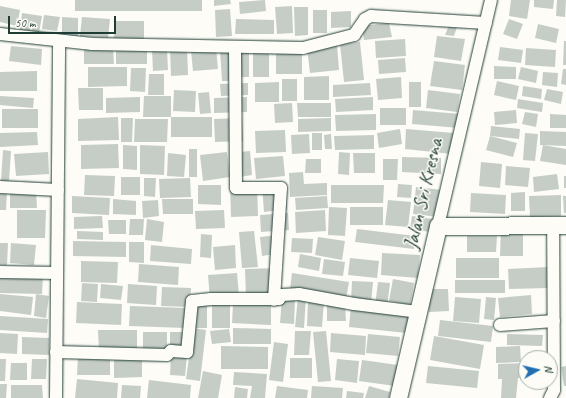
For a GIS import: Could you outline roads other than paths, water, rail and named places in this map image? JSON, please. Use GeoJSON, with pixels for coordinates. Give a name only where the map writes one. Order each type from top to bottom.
{"type":"FeatureCollection","features":[{"type":"Feature","properties":{"kind":"street","name":"Jalan Sri Kresna"},"geometry":{"type":"LineString","coordinates":[[398,398],[491,0]]}},
{"type":"Feature","properties":{"kind":"street"},"geometry":{"type":"LineString","coordinates":[[0,34],[59,42],[303,48],[330,43],[354,35],[365,19],[371,16],[486,23]]}},
{"type":"Feature","properties":{"kind":"street"},"geometry":{"type":"LineString","coordinates":[[56,398],[59,42]]}},
{"type":"Feature","properties":{"kind":"street"},"geometry":{"type":"LineString","coordinates":[[235,47],[236,188],[281,188],[274,300]]}},
{"type":"Feature","properties":{"kind":"street"},"geometry":{"type":"LineString","coordinates":[[0,187],[58,190]]}},
{"type":"Feature","properties":{"kind":"street"},"geometry":{"type":"LineString","coordinates":[[438,226],[559,225],[554,321],[554,390],[550,398]]}},
{"type":"Feature","properties":{"kind":"street"},"geometry":{"type":"LineString","coordinates":[[0,272],[57,273]]}},
{"type":"Feature","properties":{"kind":"street"},"geometry":{"type":"LineString","coordinates":[[56,352],[167,355],[171,351],[187,352],[192,301],[230,298],[243,301],[274,300],[282,296],[299,294],[354,304],[418,312]]}},
{"type":"Feature","properties":{"kind":"street"},"geometry":{"type":"LineString","coordinates":[[500,325],[554,321]]}}]}
